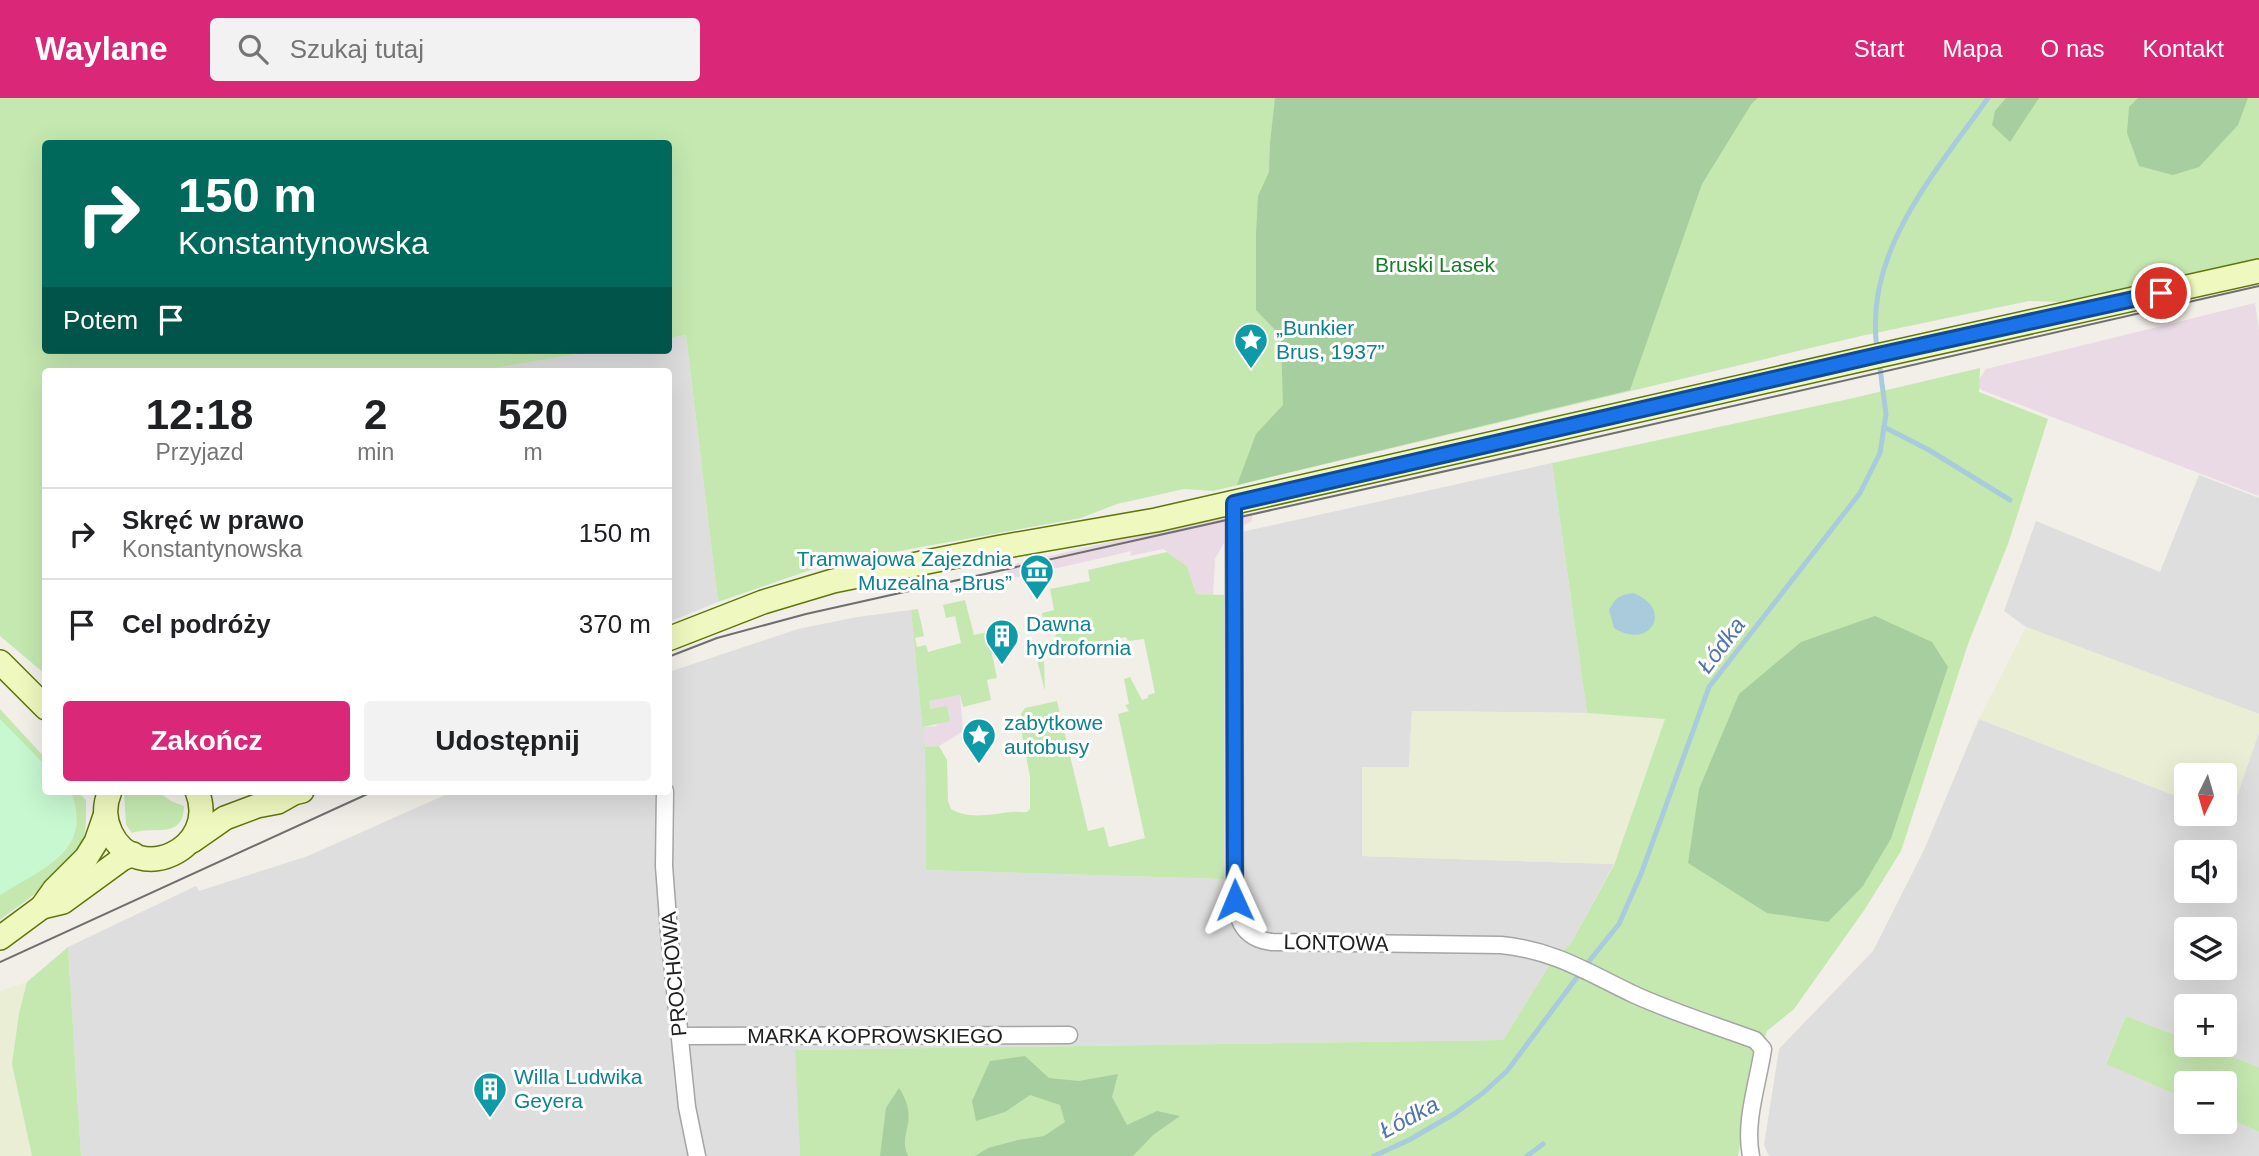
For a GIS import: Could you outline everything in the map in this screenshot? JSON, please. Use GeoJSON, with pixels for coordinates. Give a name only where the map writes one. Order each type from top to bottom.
{"type":"FeatureCollection","features":[{"type":"Feature","properties":{"kind":"main road"},"geometry":{"type":"LineString","coordinates":[[672,637],[763,602],[832,580],[1156,520],[1917,346],[2259,271]]}},
{"type":"Feature","properties":{"kind":"main road"},"geometry":{"type":"LineString","coordinates":[[0,662],[42,704]]}},
{"type":"Feature","properties":{"kind":"main road"},"geometry":{"type":"LineString","coordinates":[[187,845],[196,832],[201,816],[198,795]]}},
{"type":"Feature","properties":{"kind":"main road"},"geometry":{"type":"LineString","coordinates":[[105,801],[114,839],[133,854],[149,859],[165,857],[225,818],[278,802],[290,795]]}},
{"type":"Feature","properties":{"kind":"main road"},"geometry":{"type":"LineString","coordinates":[[0,937],[42,907],[92,849],[105,801]]}},
{"type":"Feature","properties":{"kind":"main road"},"geometry":{"type":"LineString","coordinates":[[42,907],[63,902],[133,854]]}},
{"type":"Feature","properties":{"kind":"street","name":"LONTOWA"},"geometry":{"type":"LineString","coordinates":[[1234,503],[1235,900],[1242,927],[1257,939],[1272,942],[1501,945],[1536,950],[1563,959],[1635,995],[1755,1040],[1763,1049],[1753,1102],[1749,1148],[1751,1156]]}},
{"type":"Feature","properties":{"kind":"street","name":"PROCHOWA"},"geometry":{"type":"LineString","coordinates":[[664,795],[664,866],[687,1107],[696,1156]]}},
{"type":"Feature","properties":{"kind":"street","name":"MARKA KOPROWSKIEGO"},"geometry":{"type":"LineString","coordinates":[[680,1036],[1069,1035]]}},
{"type":"Feature","properties":{"kind":"shaded area"},"geometry":{"type":"Polygon","coordinates":[[[2255,303],[2259,330],[2259,496],[1975,386],[1986,369],[2255,303]]]}},
{"type":"Feature","properties":{"kind":"shaded area"},"geometry":{"type":"Polygon","coordinates":[[[686,335],[718,602],[672,621],[672,368],[496,368],[576,354],[672,354],[672,337],[686,335]]]}},
{"type":"Feature","properties":{"kind":"shaded area"},"geometry":{"type":"Polygon","coordinates":[[[1552,463],[1587,713],[1412,711],[1409,767],[1362,768],[1362,856],[1614,864],[1571,943],[1550,964],[1503,1040],[796,1050],[800,1156],[81,1156],[68,947],[196,886],[199,891],[308,856],[445,795],[672,795],[672,671],[798,629],[911,610],[925,755],[926,870],[1224,879],[1224,536],[1552,463]]]}},
{"type":"Feature","properties":{"kind":"shaded area"},"geometry":{"type":"Polygon","coordinates":[[[2199,475],[2259,498],[2259,714],[2026,627],[2004,611],[2036,521],[2160,572],[2199,475]]]}},
{"type":"Feature","properties":{"kind":"shaded area"},"geometry":{"type":"Polygon","coordinates":[[[1234,513],[1234,518],[1252,514],[1252,521],[1224,536],[1225,541],[1215,559],[1213,595],[1196,594],[1187,566],[1163,549],[1130,556],[1132,551],[1009,579],[1006,566],[1234,513]]]}},
{"type":"Feature","properties":{"kind":"shaded area"},"geometry":{"type":"Polygon","coordinates":[[[960,695],[963,731],[939,746],[925,747],[923,727],[937,726],[929,701],[960,695]]]}},
{"type":"Feature","properties":{"kind":"shaded area"},"geometry":{"type":"Polygon","coordinates":[[[1979,719],[2174,795],[2174,826],[2237,826],[2237,794],[2259,732],[2259,1067],[2233,1057],[2237,1057],[2237,994],[2174,994],[2174,1034],[2126,1016],[2106,1063],[2174,1094],[2174,1134],[2237,1134],[2237,1122],[2259,1132],[2259,1156],[1769,1156],[1764,1145],[1779,1049],[1873,951],[1924,850],[1979,719]]]}},
{"type":"Feature","properties":{"kind":"green space"},"geometry":{"type":"Polygon","coordinates":[[[0,98],[2259,98],[2259,259],[2061,302],[2029,301],[1861,336],[1213,491],[1184,489],[1117,504],[1081,518],[828,564],[718,602],[686,335],[672,337],[672,140],[42,140],[42,354],[576,354],[496,368],[42,368],[42,671],[0,636],[0,98]]]}},
{"type":"Feature","properties":{"kind":"green space","name":"Bruski Lasek"},"geometry":{"type":"Polygon","coordinates":[[[1275,98],[1758,98],[1752,103],[1702,184],[1630,390],[1237,485],[1256,434],[1283,405],[1281,336],[1256,310],[1258,196],[1269,172],[1275,98]]]}},
{"type":"Feature","properties":{"kind":"green space"},"geometry":{"type":"Polygon","coordinates":[[[2006,98],[2039,98],[2010,142],[1992,125],[1995,111],[2006,98]]]}},
{"type":"Feature","properties":{"kind":"green space"},"geometry":{"type":"Polygon","coordinates":[[[2138,98],[2248,98],[2238,125],[2199,167],[2173,175],[2139,166],[2127,133],[2129,107],[2138,98]]]}},
{"type":"Feature","properties":{"kind":"green space"},"geometry":{"type":"Polygon","coordinates":[[[1980,368],[1979,392],[2048,419],[2008,544],[1968,644],[1901,851],[1865,909],[1794,1009],[1767,1031],[1751,1078],[1738,1156],[800,1156],[795,1050],[1503,1040],[1550,964],[1571,943],[1614,865],[1665,719],[1587,713],[1552,463],[1980,368]],[[1948,667],[1863,886],[1891,839],[1948,667]]]}},
{"type":"Feature","properties":{"kind":"green space"},"geometry":{"type":"Polygon","coordinates":[[[1167,552],[1187,566],[1196,594],[1224,595],[1224,879],[926,870],[925,755],[911,610],[918,609],[924,636],[915,638],[917,647],[926,645],[928,652],[961,643],[955,616],[946,618],[943,605],[965,600],[974,635],[1002,629],[1007,651],[992,654],[997,678],[987,680],[991,700],[963,707],[960,695],[929,701],[931,709],[947,706],[950,721],[923,727],[925,747],[939,746],[947,760],[948,801],[951,809],[980,815],[1027,812],[1030,809],[1030,777],[1020,723],[1023,719],[1021,714],[1025,708],[1057,701],[1088,831],[1104,827],[1109,847],[1145,838],[1118,714],[1129,711],[1125,705],[1129,704],[1124,679],[1130,677],[1142,700],[1155,693],[1144,639],[1128,641],[1126,637],[1099,642],[1100,654],[1060,653],[1055,656],[1050,654],[1058,628],[1038,619],[1043,618],[1042,613],[1054,610],[1050,589],[1090,581],[1088,570],[1167,552]]]}},
{"type":"Feature","properties":{"kind":"green space"},"geometry":{"type":"Polygon","coordinates":[[[1875,616],[1932,642],[1948,667],[1891,839],[1863,886],[1828,922],[1767,913],[1688,863],[1699,789],[1739,694],[1801,642],[1875,616]]]}},
{"type":"Feature","properties":{"kind":"green space"},"geometry":{"type":"Polygon","coordinates":[[[2026,627],[2259,714],[2259,732],[2237,796],[2237,763],[2174,763],[2174,795],[1979,719],[2026,627]]]}},
{"type":"Feature","properties":{"kind":"green space"},"geometry":{"type":"Polygon","coordinates":[[[1032,641],[1048,644],[1044,662],[1045,691],[1032,641]]]}},
{"type":"Feature","properties":{"kind":"green space"},"geometry":{"type":"Polygon","coordinates":[[[0,709],[42,755],[42,795],[81,795],[86,800],[86,811],[82,844],[68,866],[0,920],[0,709]]]}},
{"type":"Feature","properties":{"kind":"green space"},"geometry":{"type":"Polygon","coordinates":[[[1412,711],[1587,713],[1665,718],[1614,864],[1362,856],[1362,767],[1409,767],[1412,711]]]}},
{"type":"Feature","properties":{"kind":"green space"},"geometry":{"type":"Polygon","coordinates":[[[0,719],[42,762],[42,795],[72,795],[76,829],[70,844],[60,856],[0,895],[0,719]]]}},
{"type":"Feature","properties":{"kind":"green space"},"geometry":{"type":"Polygon","coordinates":[[[124,795],[163,795],[184,806],[182,817],[173,828],[132,833],[126,825],[124,795]]]}},
{"type":"Feature","properties":{"kind":"green space"},"geometry":{"type":"Polygon","coordinates":[[[68,947],[81,1156],[32,1156],[12,1064],[19,1013],[27,982],[68,947]]]}},
{"type":"Feature","properties":{"kind":"green space"},"geometry":{"type":"Polygon","coordinates":[[[27,982],[19,1013],[12,1064],[32,1156],[0,1156],[0,991],[27,982]]]}},
{"type":"Feature","properties":{"kind":"green space"},"geometry":{"type":"Polygon","coordinates":[[[2126,1016],[2174,1034],[2174,1057],[2233,1057],[2259,1067],[2259,1132],[2237,1122],[2237,1071],[2174,1071],[2174,1094],[2106,1064],[2126,1016]]]}},
{"type":"Feature","properties":{"kind":"green space"},"geometry":{"type":"Polygon","coordinates":[[[1025,1056],[1049,1078],[1079,1081],[1118,1074],[1112,1097],[1127,1125],[1157,1111],[1180,1116],[1153,1135],[1133,1156],[975,1156],[988,1148],[1044,1136],[1065,1122],[1060,1105],[1030,1095],[1005,1112],[976,1121],[972,1101],[990,1061],[1025,1056]]]}},
{"type":"Feature","properties":{"kind":"green space"},"geometry":{"type":"Polygon","coordinates":[[[899,1088],[908,1110],[905,1148],[908,1156],[880,1156],[886,1108],[899,1088]]]}},
{"type":"Feature","properties":{"kind":"water"},"geometry":{"type":"Polygon","coordinates":[[[1633,593],[1646,600],[1653,608],[1655,617],[1653,625],[1647,631],[1627,634],[1614,628],[1609,610],[1618,598],[1633,593]]]}},
{"type":"Feature","properties":{"kind":"waterway","name":"Łódka"},"geometry":{"type":"LineString","coordinates":[[1877,348],[1876,313],[1881,279],[1892,246],[1926,184],[1988,98]]}},
{"type":"Feature","properties":{"kind":"waterway","name":"Łódka"},"geometry":{"type":"LineString","coordinates":[[1374,1156],[1409,1140],[1454,1114],[1507,1071],[1619,924],[1641,874],[1709,687],[1860,493],[1880,453],[1886,414],[1879,361]]}},
{"type":"Feature","properties":{"kind":"waterway"},"geometry":{"type":"LineString","coordinates":[[1884,427],[1929,450],[2010,500]]}},
{"type":"Feature","properties":{"kind":"waterway"},"geometry":{"type":"LineString","coordinates":[[1527,1156],[1543,1144]]}},
{"type":"Feature","properties":{"kind":"tram line"},"geometry":{"type":"LineString","coordinates":[[672,655],[717,638],[806,614],[2259,286]]}},
{"type":"Feature","properties":{"kind":"tram line"},"geometry":{"type":"LineString","coordinates":[[0,962],[365,795]]}},
{"type":"Feature","properties":{"kind":"place","name":"„Bunkier Brus, 1937”"},"geometry":{"type":"Point","coordinates":[1251,370]}},
{"type":"Feature","properties":{"kind":"place","name":"Tramwajowa Zajezdnia Muzealna „Brus”"},"geometry":{"type":"Point","coordinates":[1037,601]}},
{"type":"Feature","properties":{"kind":"place","name":"Dawna hydrofornia"},"geometry":{"type":"Point","coordinates":[1002,666]}},
{"type":"Feature","properties":{"kind":"place","name":"zabytkowe autobusy"},"geometry":{"type":"Point","coordinates":[979,765]}},
{"type":"Feature","properties":{"kind":"place","name":"Willa Ludwika Geyera"},"geometry":{"type":"Point","coordinates":[490,1119]}},
{"type":"Feature","properties":{"kind":"route"},"geometry":{"type":"LineString","coordinates":[[1235,900],[1234,503],[2161,293]]}}]}
